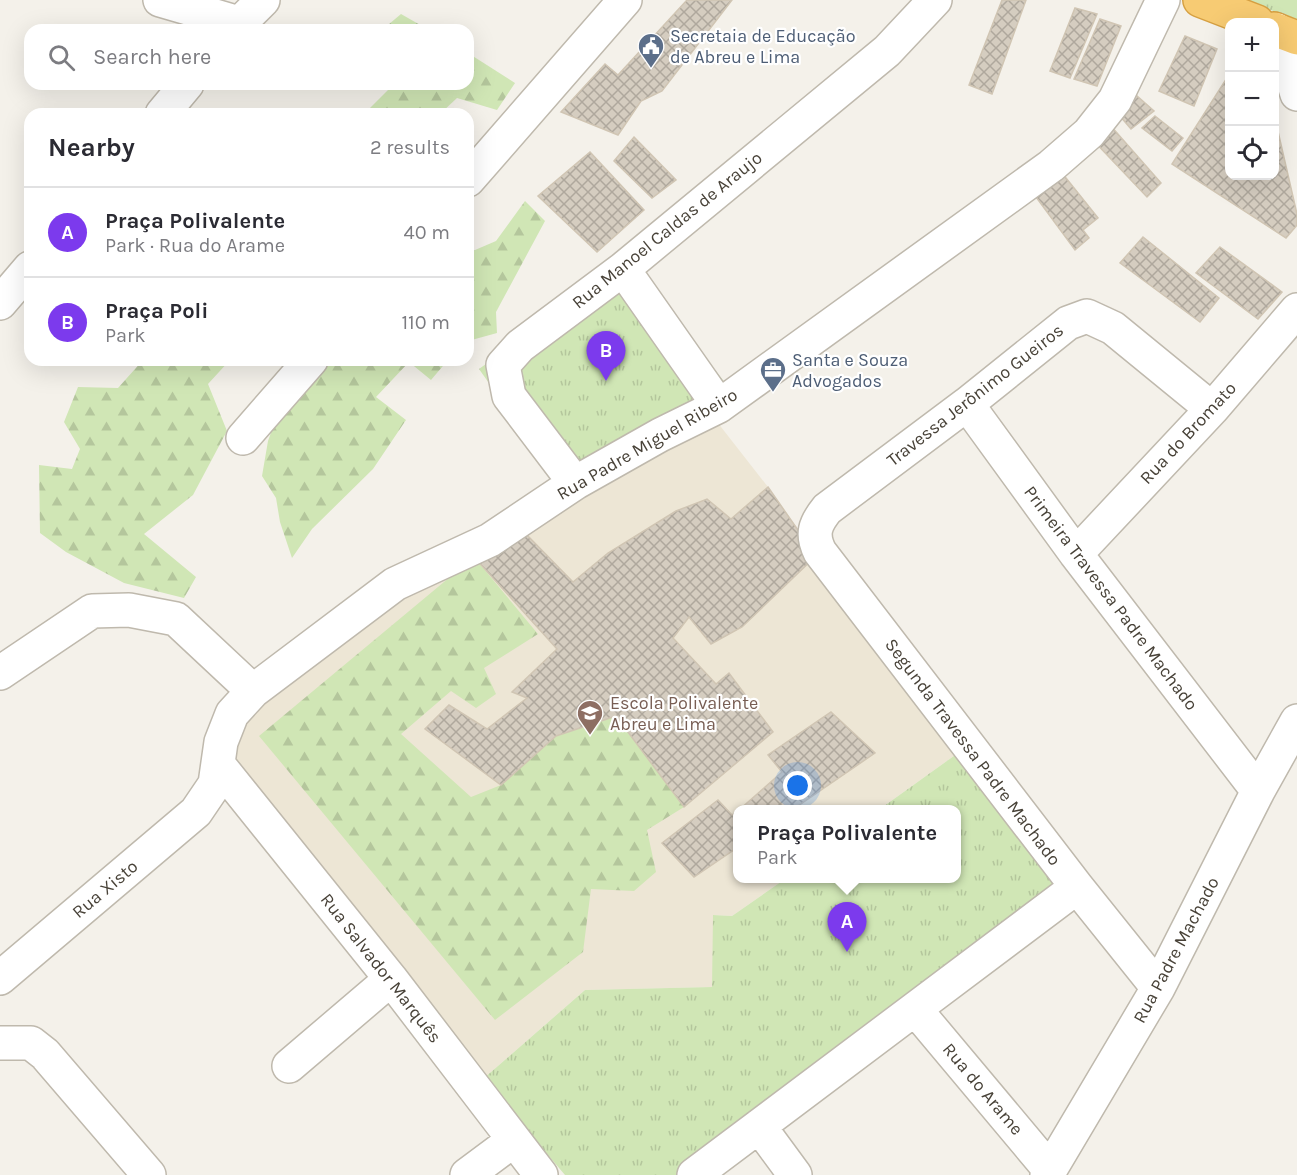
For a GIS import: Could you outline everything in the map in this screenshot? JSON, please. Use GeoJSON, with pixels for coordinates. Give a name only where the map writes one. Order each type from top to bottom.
{"type":"FeatureCollection","features":[{"type":"Feature","properties":{"kind":"highway"},"geometry":{"type":"LineString","coordinates":[[1200,0],[1246,18]]}},
{"type":"Feature","properties":{"kind":"street"},"geometry":{"type":"LineString","coordinates":[[160,0],[228,24]]}},
{"type":"Feature","properties":{"kind":"street"},"geometry":{"type":"LineString","coordinates":[[239,24],[263,0]]}},
{"type":"Feature","properties":{"kind":"street"},"geometry":{"type":"LineString","coordinates":[[474,173],[625,0]]}},
{"type":"Feature","properties":{"kind":"street","name":"Rua Manoel Caldas de Araujo"},"geometry":{"type":"LineString","coordinates":[[574,483],[509,396],[503,365],[520,346],[622,269],[887,51],[935,0]]}},
{"type":"Feature","properties":{"kind":"street","name":"Rua Padre Miguel Ribeiro"},"geometry":{"type":"LineString","coordinates":[[207,798],[215,784],[220,742],[232,714],[253,691],[395,584],[490,540],[574,483],[718,406],[1051,166],[1089,133],[1115,100],[1163,0]]}},
{"type":"Feature","properties":{"kind":"street"},"geometry":{"type":"LineString","coordinates":[[1279,39],[1297,94]]}},
{"type":"Feature","properties":{"kind":"street"},"geometry":{"type":"LineString","coordinates":[[167,108],[182,90]]}},
{"type":"Feature","properties":{"kind":"street"},"geometry":{"type":"LineString","coordinates":[[622,269],[718,406]]}},
{"type":"Feature","properties":{"kind":"street"},"geometry":{"type":"LineString","coordinates":[[0,303],[24,275]]}},
{"type":"Feature","properties":{"kind":"street","name":"Rua do Bromato"},"geometry":{"type":"LineString","coordinates":[[1076,554],[1212,409],[1297,310]]}},
{"type":"Feature","properties":{"kind":"street","name":"Travessa Jerônimo Gueiros"},"geometry":{"type":"LineString","coordinates":[[827,509],[967,404],[1068,323],[1087,316],[1113,328],[1212,409]]}},
{"type":"Feature","properties":{"kind":"street"},"geometry":{"type":"LineString","coordinates":[[243,438],[306,366]]}},
{"type":"Feature","properties":{"kind":"street","name":"Primeira Travessa Padre Machado"},"geometry":{"type":"LineString","coordinates":[[967,404],[1076,554],[1258,791]]}},
{"type":"Feature","properties":{"kind":"street","name":"Segunda Travessa Padre Machado"},"geometry":{"type":"LineString","coordinates":[[827,509],[816,522],[814,532],[820,552],[1077,887],[1158,988]]}},
{"type":"Feature","properties":{"kind":"street"},"geometry":{"type":"LineString","coordinates":[[0,673],[92,611],[129,610],[176,619],[253,691]]}},
{"type":"Feature","properties":{"kind":"street","name":"Rua Padre Machado"},"geometry":{"type":"LineString","coordinates":[[1049,1172],[1158,988],[1258,791],[1297,721]]}},
{"type":"Feature","properties":{"kind":"street","name":"Rua Salvador Marquês"},"geometry":{"type":"LineString","coordinates":[[218,764],[391,978],[541,1175]]}},
{"type":"Feature","properties":{"kind":"street","name":"Rua Xisto"},"geometry":{"type":"LineString","coordinates":[[0,978],[196,812],[207,798]]}},
{"type":"Feature","properties":{"kind":"street"},"geometry":{"type":"LineString","coordinates":[[694,1175],[1077,887]]}},
{"type":"Feature","properties":{"kind":"street"},"geometry":{"type":"LineString","coordinates":[[289,1066],[391,978]]}},
{"type":"Feature","properties":{"kind":"street","name":"Rua do Arame"},"geometry":{"type":"LineString","coordinates":[[915,1009],[1049,1172]]}},
{"type":"Feature","properties":{"kind":"street"},"geometry":{"type":"LineString","coordinates":[[0,1043],[31,1043],[45,1054],[149,1175]]}},
{"type":"Feature","properties":{"kind":"street"},"geometry":{"type":"LineString","coordinates":[[759,1126],[795,1175]]}},
{"type":"Feature","properties":{"kind":"street"},"geometry":{"type":"LineString","coordinates":[[467,1175],[514,1140]]}},
{"type":"Feature","properties":{"kind":"shaded area","name":"Escola Polivalente Abreu e Lima"},"geometry":{"type":"Polygon","coordinates":[[[707,409],[768,487],[958,753],[886,805],[733,805],[733,883],[779,883],[732,916],[713,915],[713,987],[585,990],[483,1079],[228,758],[240,719],[368,615],[707,409]]]}},
{"type":"Feature","properties":{"kind":"green space"},"geometry":{"type":"Polygon","coordinates":[[[1244,0],[1297,0],[1297,20],[1244,0]]]}},
{"type":"Feature","properties":{"kind":"green space"},"geometry":{"type":"Polygon","coordinates":[[[401,14],[418,24],[389,24],[401,14]]]}},
{"type":"Feature","properties":{"kind":"green space"},"geometry":{"type":"Polygon","coordinates":[[[474,57],[515,83],[497,110],[457,98],[446,108],[370,108],[388,90],[474,90],[474,57]]]}},
{"type":"Feature","properties":{"kind":"green space"},"geometry":{"type":"Polygon","coordinates":[[[525,201],[545,221],[496,312],[497,333],[474,339],[474,250],[496,241],[525,201]]]}},
{"type":"Feature","properties":{"kind":"green space"},"geometry":{"type":"Polygon","coordinates":[[[629,260],[733,393],[568,495],[479,369],[629,260]]]}},
{"type":"Feature","properties":{"kind":"green space"},"geometry":{"type":"Polygon","coordinates":[[[138,366],[224,366],[208,384],[227,431],[193,495],[144,534],[196,577],[184,598],[124,583],[66,552],[40,533],[39,465],[72,469],[80,449],[64,422],[78,387],[118,388],[138,366]]]}},
{"type":"Feature","properties":{"kind":"green space"},"geometry":{"type":"Polygon","coordinates":[[[317,366],[405,366],[376,397],[406,420],[373,469],[312,529],[292,558],[280,522],[276,498],[262,476],[268,441],[279,410],[317,366]]]}},
{"type":"Feature","properties":{"kind":"green space"},"geometry":{"type":"Polygon","coordinates":[[[414,366],[443,366],[431,380],[414,366]]]}},
{"type":"Feature","properties":{"kind":"green space"},"geometry":{"type":"Polygon","coordinates":[[[474,557],[538,634],[484,668],[496,694],[476,708],[451,691],[401,734],[471,797],[501,785],[556,736],[616,716],[684,807],[647,830],[656,872],[634,891],[591,889],[583,952],[495,1020],[259,736],[474,557]]]}},
{"type":"Feature","properties":{"kind":"green space"},"geometry":{"type":"Polygon","coordinates":[[[958,753],[1068,887],[683,1175],[565,1175],[483,1079],[585,990],[712,987],[713,915],[732,916],[779,883],[961,883],[961,805],[886,805],[958,753]]]}},
{"type":"Feature","properties":{"kind":"building","name":"Secretaia de Educação de Abreu e Lima"},"geometry":{"type":"Polygon","coordinates":[[[687,0],[732,0],[662,91],[641,101],[618,135],[561,112],[605,64],[618,75],[687,0]]]}},
{"type":"Feature","properties":{"kind":"building"},"geometry":{"type":"Polygon","coordinates":[[[1002,0],[1026,0],[992,94],[969,85],[1002,0]]]}},
{"type":"Feature","properties":{"kind":"building"},"geometry":{"type":"Polygon","coordinates":[[[1075,8],[1097,14],[1070,78],[1050,71],[1075,8]]]}},
{"type":"Feature","properties":{"kind":"building"},"geometry":{"type":"Polygon","coordinates":[[[1100,19],[1121,26],[1097,86],[1074,79],[1100,19]]]}},
{"type":"Feature","properties":{"kind":"building"},"geometry":{"type":"Polygon","coordinates":[[[1185,36],[1217,49],[1194,106],[1159,91],[1185,36]]]}},
{"type":"Feature","properties":{"kind":"building"},"geometry":{"type":"Polygon","coordinates":[[[1225,81],[1225,180],[1279,180],[1279,136],[1297,214],[1297,225],[1286,238],[1172,164],[1225,81]]]}},
{"type":"Feature","properties":{"kind":"building"},"geometry":{"type":"Polygon","coordinates":[[[1136,95],[1154,111],[1131,129],[1119,115],[1136,95]]]}},
{"type":"Feature","properties":{"kind":"building"},"geometry":{"type":"Polygon","coordinates":[[[1155,116],[1183,138],[1172,151],[1142,128],[1155,116]]]}},
{"type":"Feature","properties":{"kind":"building"},"geometry":{"type":"Polygon","coordinates":[[[1110,125],[1161,183],[1147,197],[1092,139],[1110,125]]]}},
{"type":"Feature","properties":{"kind":"building"},"geometry":{"type":"Polygon","coordinates":[[[634,137],[676,180],[652,198],[614,161],[634,137]]]}},
{"type":"Feature","properties":{"kind":"building"},"geometry":{"type":"Polygon","coordinates":[[[590,152],[644,210],[597,252],[538,196],[590,152]]]}},
{"type":"Feature","properties":{"kind":"building"},"geometry":{"type":"Polygon","coordinates":[[[1062,173],[1098,218],[1083,230],[1089,238],[1075,250],[1033,193],[1062,173]]]}},
{"type":"Feature","properties":{"kind":"building"},"geometry":{"type":"Polygon","coordinates":[[[1143,237],[1219,298],[1200,322],[1120,263],[1143,237]]]}},
{"type":"Feature","properties":{"kind":"building"},"geometry":{"type":"Polygon","coordinates":[[[1220,247],[1282,292],[1258,319],[1196,273],[1220,247]]]}},
{"type":"Feature","properties":{"kind":"building"},"geometry":{"type":"Polygon","coordinates":[[[768,487],[816,556],[742,627],[711,644],[689,617],[673,638],[716,684],[729,673],[773,732],[684,807],[616,716],[556,736],[501,785],[425,729],[449,705],[487,729],[527,698],[512,692],[557,649],[474,557],[522,530],[573,582],[608,553],[676,511],[707,499],[731,519],[768,487]]]}},
{"type":"Feature","properties":{"kind":"building"},"geometry":{"type":"Polygon","coordinates":[[[831,712],[875,753],[799,805],[745,805],[782,772],[768,755],[831,712]]]}},
{"type":"Feature","properties":{"kind":"building"},"geometry":{"type":"Polygon","coordinates":[[[718,800],[733,814],[733,850],[694,877],[662,843],[718,800]]]}},
{"type":"Feature","properties":{"kind":"place","name":"Secretaia de Educação de Abreu e Lima"},"geometry":{"type":"Point","coordinates":[651,69]}},
{"type":"Feature","properties":{"kind":"place","name":"Praça Poli"},"geometry":{"type":"Point","coordinates":[606,381]}},
{"type":"Feature","properties":{"kind":"place","name":"Santa e Souza Advogados"},"geometry":{"type":"Point","coordinates":[773,393]}},
{"type":"Feature","properties":{"kind":"place","name":"Escola Polivalente Abreu e Lima"},"geometry":{"type":"Point","coordinates":[590,736]}},
{"type":"Feature","properties":{"kind":"place","name":"Praça Polivalente"},"geometry":{"type":"Point","coordinates":[847,952]}}]}
